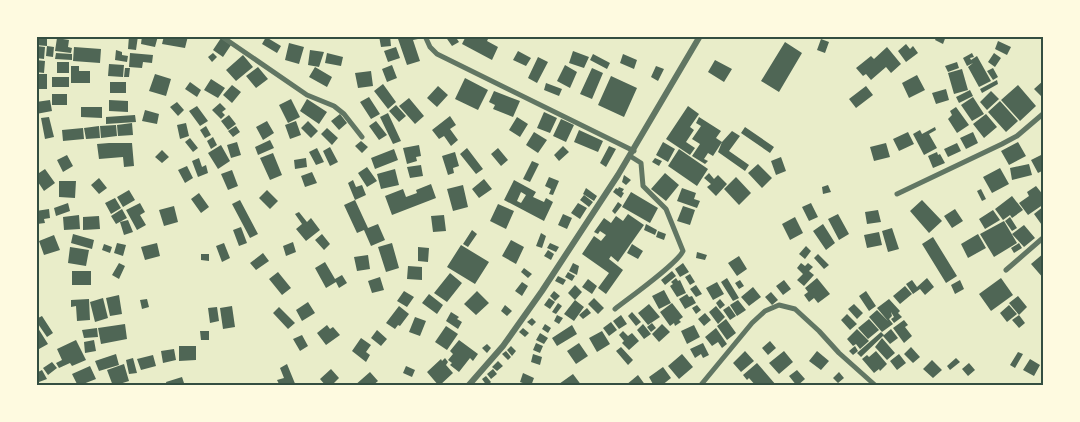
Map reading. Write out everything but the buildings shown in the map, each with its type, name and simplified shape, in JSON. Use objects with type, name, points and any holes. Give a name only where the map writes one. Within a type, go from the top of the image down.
[{"type":"street","points":[[221,36],[307,95],[334,106],[344,114],[362,136]]},
{"type":"street","points":[[426,36],[430,47],[436,54],[632,153],[641,163],[643,186],[666,208],[683,251],[682,255],[667,268],[616,309]]},
{"type":"street","points":[[468,386],[503,346],[542,291],[632,153],[700,36]]},
{"type":"street","points":[[897,194],[1017,136],[1044,113]]},
{"type":"street","points":[[1006,270],[1044,237]]},
{"type":"street","points":[[700,386],[752,323],[765,311],[779,305],[795,309],[839,353],[876,386]]}]
